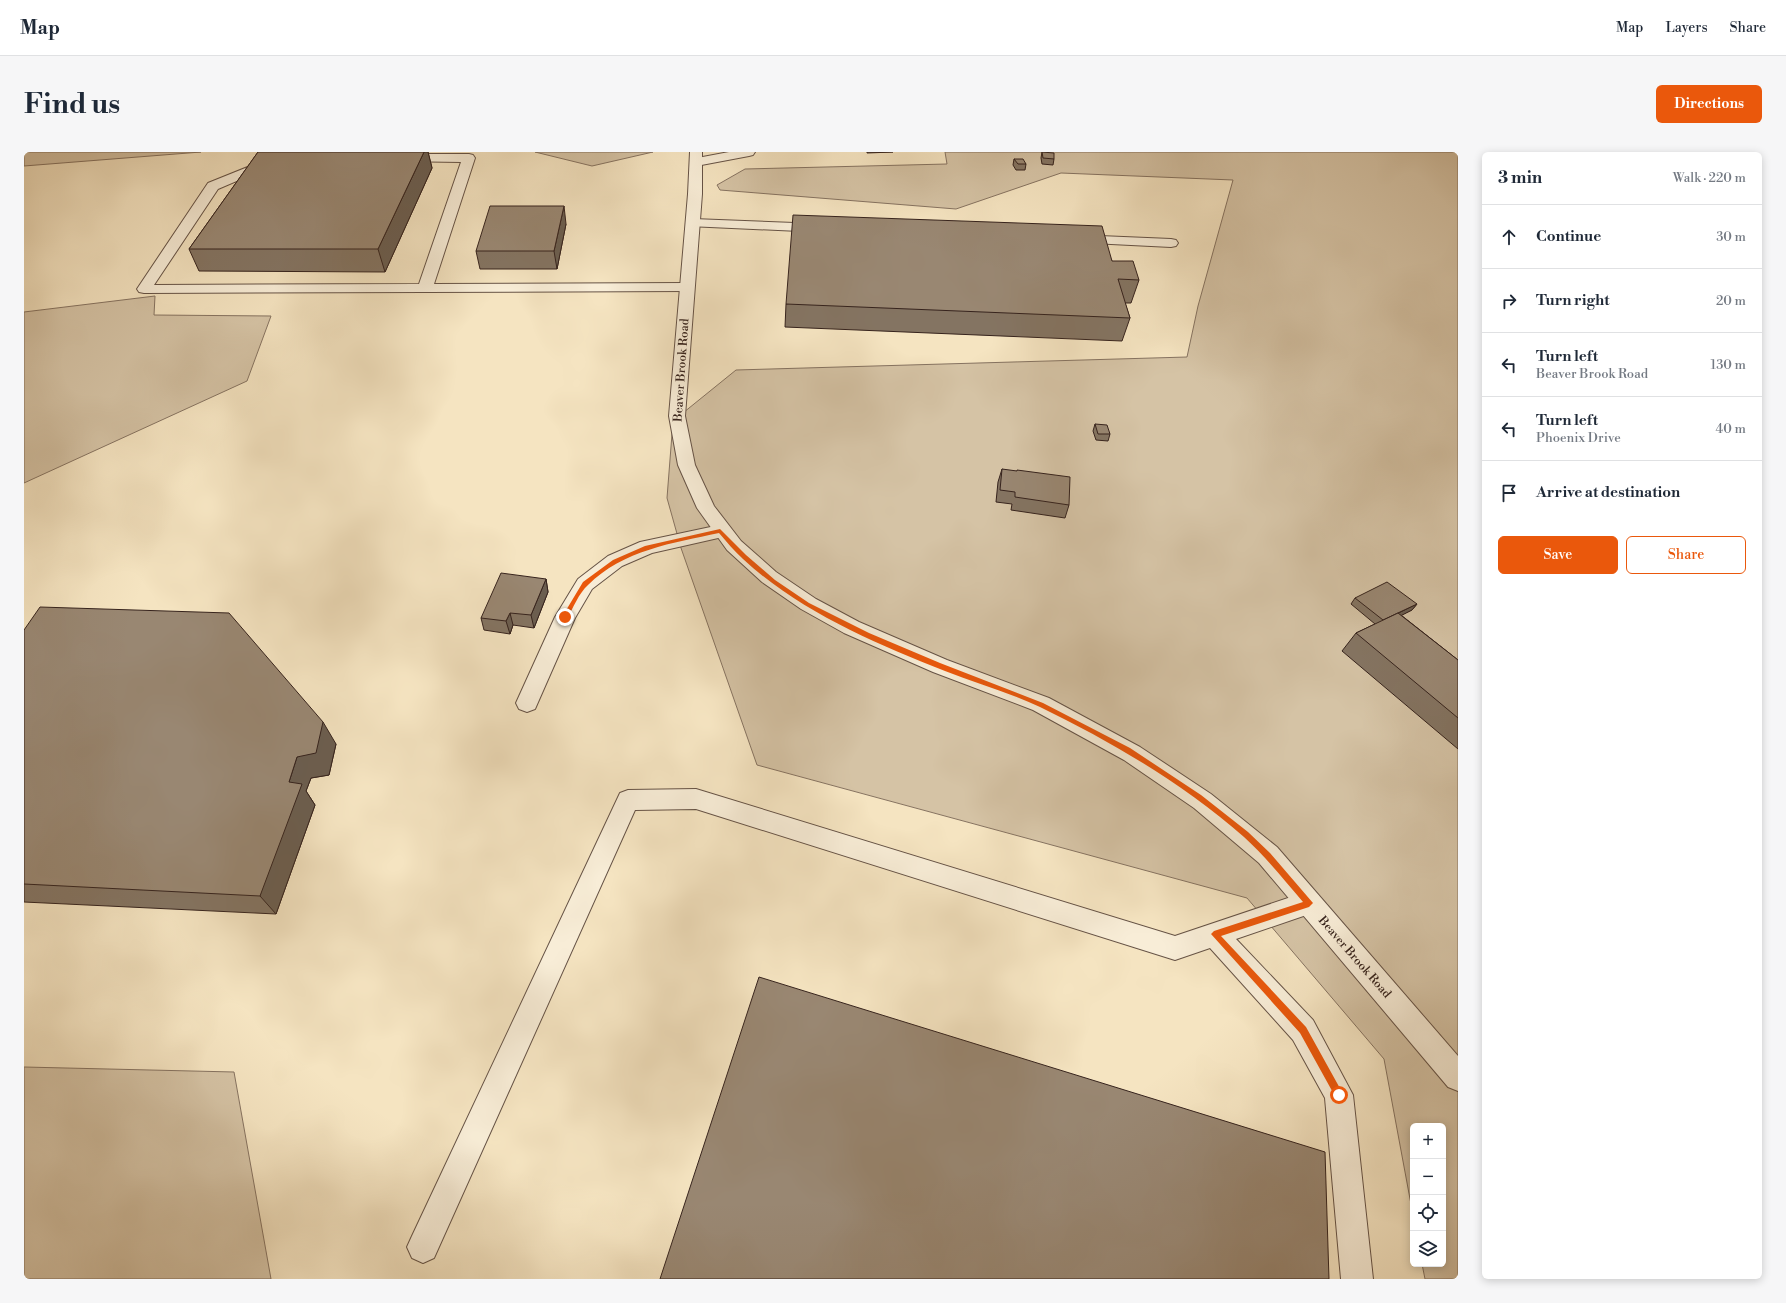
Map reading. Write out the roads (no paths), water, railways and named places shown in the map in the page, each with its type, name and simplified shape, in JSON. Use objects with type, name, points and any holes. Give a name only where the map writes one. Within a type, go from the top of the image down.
[{"type":"street","points":[[696,157],[749,152]]},
{"type":"street","name":"Beaver Brook Road","points":[[696,157],[693,224],[677,416],[678,440],[689,479],[702,505],[720,531],[744,557],[773,581],[807,604],[867,634],[930,662],[1041,705],[1128,750],[1199,797],[1246,834],[1268,855],[1458,1077]]},
{"type":"street","points":[[280,158],[213,186],[144,289],[687,287]]},
{"type":"street","points":[[382,158],[469,158],[425,288]]},
{"type":"street","points":[[693,224],[832,229]]},
{"type":"street","points":[[1060,238],[1171,243]]},
{"type":"street","points":[[527,703],[565,617],[585,584],[615,561],[647,547],[720,531]]},
{"type":"street","points":[[424,1247],[628,800],[696,799],[1175,948],[1309,903]]},
{"type":"street","points":[[1214,934],[1303,1030],[1339,1095],[1357,1279]]}]
